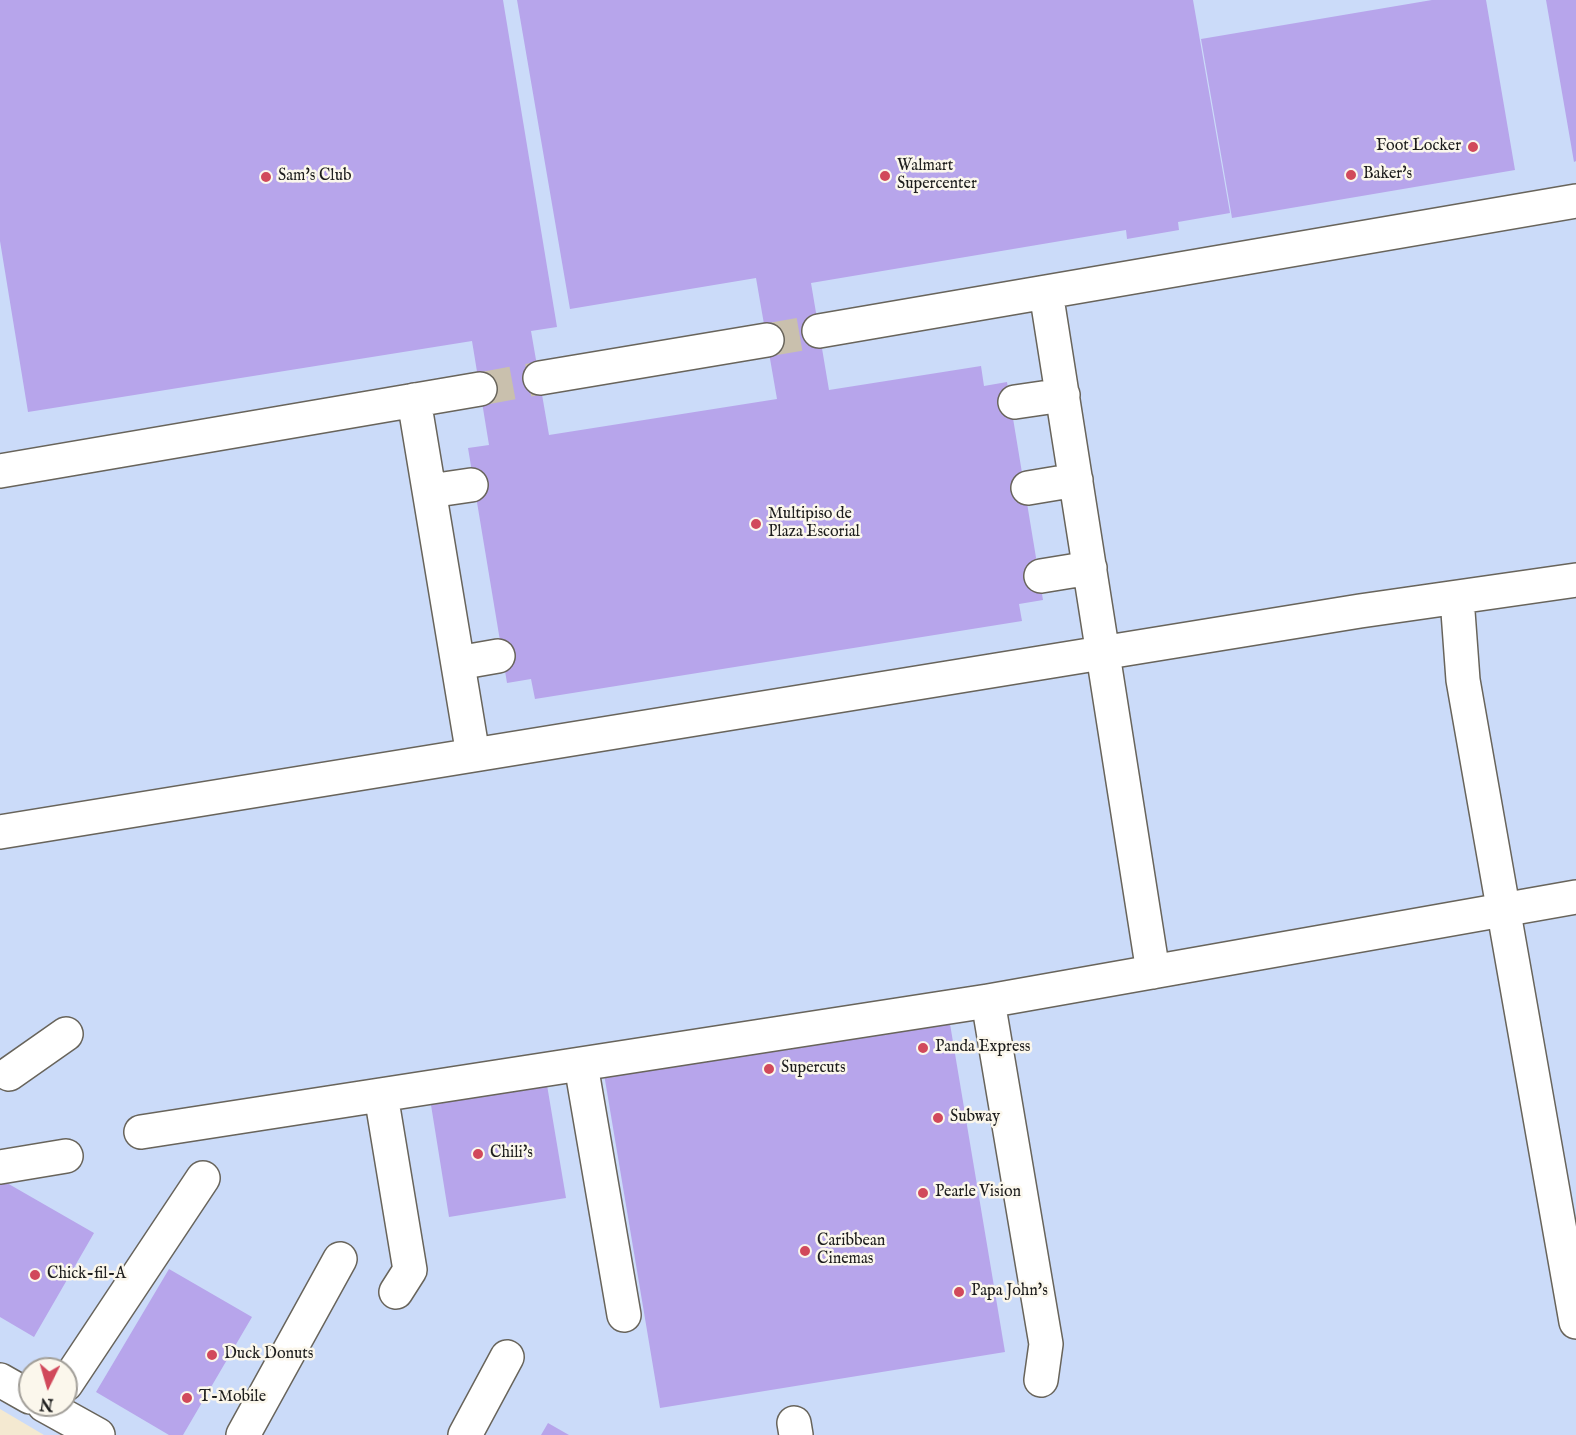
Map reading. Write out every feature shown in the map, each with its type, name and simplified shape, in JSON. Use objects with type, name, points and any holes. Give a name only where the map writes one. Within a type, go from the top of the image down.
[{"type":"lane","points":[[819,331],[1576,201]]},
{"type":"lane","points":[[1047,292],[1153,972]]},
{"type":"lane","points":[[540,378],[767,340]]},
{"type":"lane","points":[[0,471],[480,389]]},
{"type":"lane","points":[[1015,402],[1063,395]]},
{"type":"lane","points":[[414,400],[473,755]]},
{"type":"lane","points":[[1028,488],[1076,480]]},
{"type":"lane","points":[[429,492],[471,485]]},
{"type":"lane","points":[[1041,576],[1090,568]]},
{"type":"lane","points":[[0,832],[1103,653],[1576,580]]},
{"type":"lane","points":[[1457,598],[1463,680],[1504,909],[1567,1218],[1576,1322]]},
{"type":"lane","points":[[458,663],[498,656]]},
{"type":"lane","points":[[141,1132],[988,1001],[1576,897]]},
{"type":"lane","points":[[988,1001],[1046,1344],[1041,1380]]},
{"type":"lane","points":[[9,1074],[66,1034]]},
{"type":"lane","points":[[581,1065],[624,1315]]},
{"type":"lane","points":[[381,1095],[410,1270],[396,1292]]},
{"type":"lane","points":[[0,1167],[66,1156]]},
{"type":"lane","points":[[78,1357],[203,1178]]},
{"type":"lane","points":[[243,1435],[340,1259]]},
{"type":"lane","points":[[465,1435],[507,1357]]},
{"type":"lane","points":[[0,1380],[18,1388]]},
{"type":"lane","points":[[72,1417],[98,1435]]},
{"type":"shaded area","points":[[0,0],[1576,0],[1576,1435],[44,1435],[0,1409]]},
{"type":"building","points":[[0,0],[503,0],[557,327],[531,331],[549,435],[777,399],[756,278],[570,309],[517,0],[1193,0],[1230,213],[1178,222],[1179,230],[1127,239],[1126,230],[811,283],[829,390],[981,366],[984,386],[1007,382],[1043,600],[1019,604],[1022,621],[535,699],[531,679],[507,683],[468,448],[489,445],[472,341],[28,412],[0,241]]},
{"type":"building","points":[[1432,0],[1486,0],[1515,170],[1232,218],[1201,39]]},
{"type":"building","points":[[1546,0],[1576,0],[1576,161],[1574,162]]},
{"type":"building","points":[[949,1018],[1005,1352],[660,1408],[604,1074]]},
{"type":"building","points":[[547,1085],[566,1198],[449,1217],[431,1105]]},
{"type":"building","name":"Chick-fil-A","points":[[0,1179],[94,1233],[34,1337],[0,1317]]},
{"type":"building","points":[[169,1269],[252,1317],[183,1435],[169,1435],[96,1392]]},
{"type":"building","points":[[548,1423],[569,1435],[541,1435]]},
{"type":"tunnel","points":[[767,340],[819,331]]},
{"type":"tunnel","points":[[480,389],[540,378]]},
{"type":"place","name":"Foot Locker","points":[[1473,147]]},
{"type":"place","name":"Baker's","points":[[1351,175]]},
{"type":"place","name":"Walmart Supercenter","points":[[885,176]]},
{"type":"place","name":"Sam's Club","points":[[266,177]]},
{"type":"place","name":"Multipiso de Plaza Escorial","points":[[756,524]]},
{"type":"place","name":"Panda Express","points":[[923,1048]]},
{"type":"place","name":"Supercuts","points":[[769,1069]]},
{"type":"place","name":"Subway","points":[[938,1118]]},
{"type":"place","name":"Chili's","points":[[478,1154]]},
{"type":"place","name":"Pearle Vision","points":[[923,1193]]},
{"type":"place","name":"Caribbean Cinemas","points":[[805,1251]]},
{"type":"place","name":"Chick-fil-A","points":[[35,1275]]},
{"type":"place","name":"Papa John's","points":[[959,1292]]},
{"type":"place","name":"Duck Donuts","points":[[212,1355]]},
{"type":"place","name":"T-Mobile","points":[[187,1398]]}]
